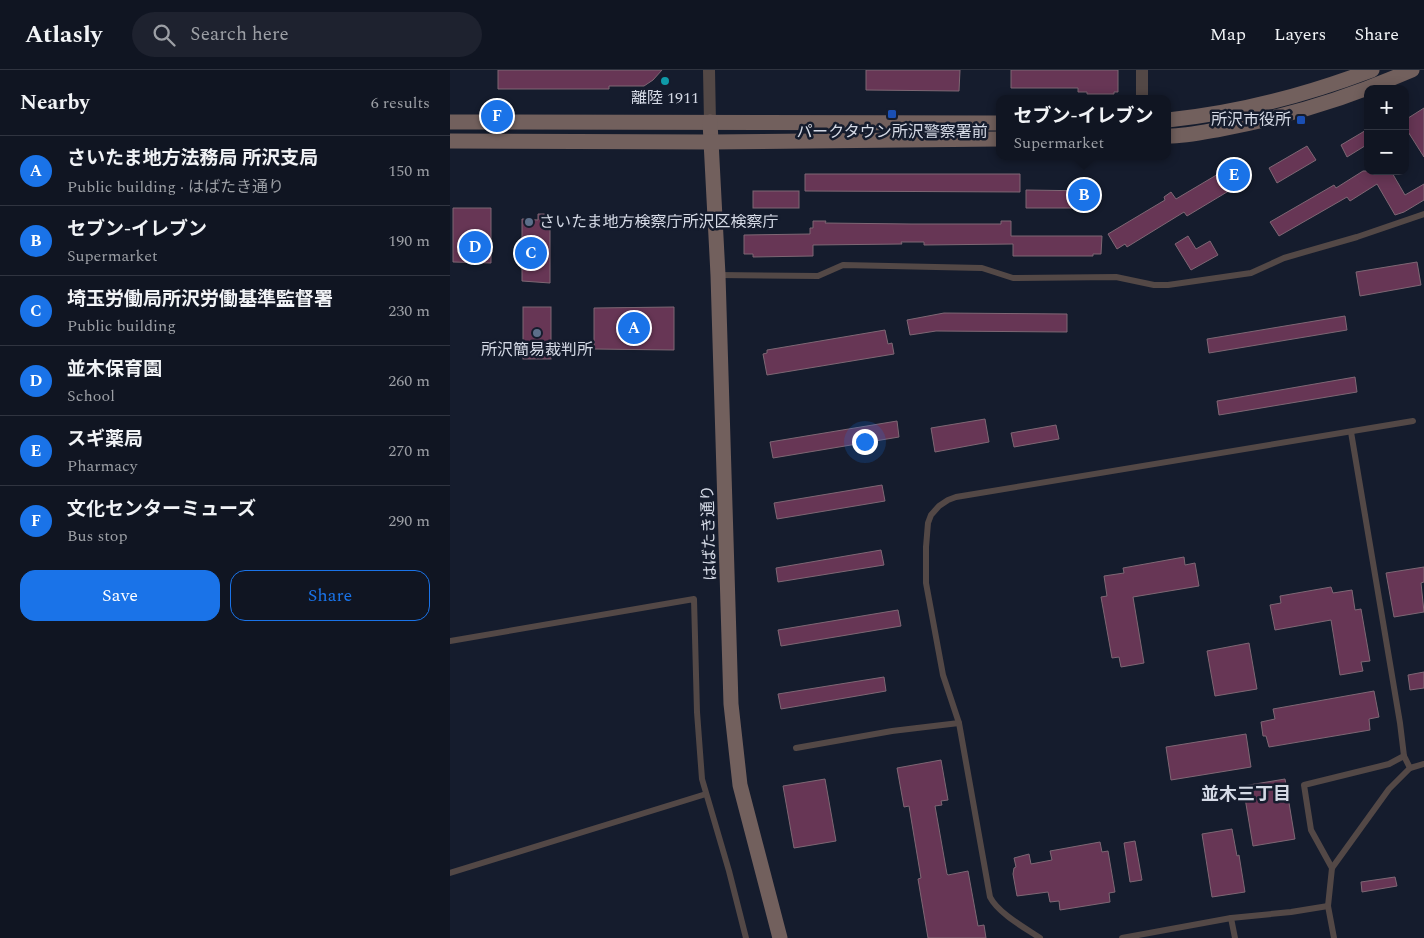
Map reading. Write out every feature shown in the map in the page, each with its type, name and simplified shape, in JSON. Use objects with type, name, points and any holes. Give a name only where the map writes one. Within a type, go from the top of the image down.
[{"type":"street","points":[[709,70],[710,122]]},
{"type":"street","points":[[1142,70],[1142,95]]},
{"type":"street","points":[[1171,120],[1212,114],[1291,98],[1372,70]]},
{"type":"street","points":[[1171,136],[1236,126],[1305,109],[1354,94],[1412,70]]},
{"type":"street","points":[[450,122],[996,123]]},
{"type":"street","name":"はばたき通り","points":[[710,122],[718,275],[719,349],[734,740],[740,785],[780,938]]},
{"type":"street","points":[[450,141],[996,140]]},
{"type":"lane","points":[[718,275],[818,276],[843,265],[982,268],[1013,278],[1116,278],[1160,286],[1251,273],[1284,258],[1357,237],[1424,214]]},
{"type":"lane","points":[[1040,938],[1000,910],[990,897],[959,723],[942,676],[926,583],[926,547],[928,523],[931,515],[948,500],[1413,421]]},
{"type":"lane","points":[[1351,432],[1400,722],[1404,756],[1410,768]]},
{"type":"lane","points":[[450,641],[694,599],[697,712],[702,779],[729,870],[746,938]]},
{"type":"lane","points":[[796,748],[892,731],[959,723]]},
{"type":"lane","points":[[1332,868],[1311,830],[1304,785],[1389,764],[1404,756]]},
{"type":"lane","points":[[1334,938],[1328,906],[1332,868],[1389,789],[1410,768],[1424,764]]},
{"type":"lane","points":[[450,872],[706,794]]},
{"type":"lane","points":[[1122,938],[1231,918],[1328,906]]},
{"type":"lane","points":[[1231,918],[1235,938]]},
{"type":"building","points":[[498,70],[662,70],[644,86],[609,86],[609,89],[498,89]]},
{"type":"building","points":[[866,70],[960,70],[959,91],[866,90]]},
{"type":"building","points":[[1011,70],[1118,70],[1118,92],[1114,92],[1114,94],[1087,94],[1087,92],[1078,92],[1078,88],[1011,88]]},
{"type":"building","points":[[1424,108],[1424,157],[1409,133],[1409,117]]},
{"type":"building","points":[[1364,131],[1364,146],[1347,157],[1341,145]]},
{"type":"building","points":[[1307,146],[1316,160],[1277,183],[1269,168]]},
{"type":"building","points":[[1235,164],[1244,179],[1236,184],[1237,186],[1187,216],[1184,212],[1127,247],[1125,244],[1117,249],[1108,234],[1165,200],[1164,197],[1171,192],[1176,199]]},
{"type":"building","points":[[1364,171],[1364,175],[1393,175],[1405,195],[1424,184],[1424,200],[1395,215],[1377,184],[1350,201],[1347,197],[1279,236],[1270,222],[1334,185],[1336,188]]},
{"type":"building","points":[[805,174],[1020,174],[1020,192],[805,191]]},
{"type":"building","points":[[1026,190],[1093,191],[1093,208],[1026,208]]},
{"type":"building","points":[[753,191],[799,191],[799,208],[753,208]]},
{"type":"building","points":[[453,208],[491,208],[491,263],[453,262]]},
{"type":"building","points":[[538,214],[550,214],[550,283],[522,281],[522,219],[538,220]]},
{"type":"building","points":[[813,221],[826,221],[825,223],[1001,224],[1001,221],[1011,221],[1011,236],[1102,236],[1101,254],[1093,254],[1093,256],[1013,256],[1013,244],[924,245],[924,242],[901,242],[902,244],[813,245],[813,256],[753,257],[753,254],[744,254],[744,235],[810,234],[810,228],[813,228]]},
{"type":"building","points":[[1188,236],[1196,249],[1210,241],[1218,255],[1191,270],[1175,244]]},
{"type":"building","points":[[1417,262],[1421,285],[1360,296],[1356,272]]},
{"type":"building","name":"所沢簡易裁判所","points":[[523,307],[551,307],[551,359],[523,359]]},
{"type":"building","points":[[674,307],[674,350],[594,349],[594,308]]},
{"type":"building","points":[[944,313],[1067,314],[1067,332],[936,331],[910,335],[907,320]]},
{"type":"building","points":[[1345,316],[1347,330],[1209,353],[1207,339]]},
{"type":"building","points":[[885,330],[888,344],[892,343],[894,354],[767,375],[763,354],[767,353],[767,350]]},
{"type":"building","points":[[1355,377],[1357,392],[1219,415],[1217,401]]},
{"type":"building","points":[[985,419],[989,442],[935,452],[931,428]]},
{"type":"building","points":[[897,421],[899,437],[773,458],[770,442]]},
{"type":"building","points":[[1056,425],[1059,439],[1014,447],[1011,433]]},
{"type":"building","points":[[882,485],[885,501],[777,519],[774,503]]},
{"type":"building","points":[[881,550],[884,565],[778,582],[776,568]]},
{"type":"building","points":[[1184,557],[1185,565],[1195,563],[1199,586],[1133,597],[1144,663],[1121,667],[1119,657],[1112,658],[1101,597],[1107,596],[1104,576],[1124,573],[1123,568]]},
{"type":"building","points":[[1424,567],[1424,582],[1421,583],[1424,612],[1394,617],[1386,573]]},
{"type":"building","points":[[1331,587],[1333,593],[1352,590],[1355,610],[1361,609],[1370,661],[1361,662],[1363,671],[1340,675],[1331,620],[1275,630],[1270,605],[1281,603],[1280,596]]},
{"type":"building","points":[[898,610],[901,626],[781,646],[778,630]]},
{"type":"building","points":[[1249,643],[1257,689],[1215,696],[1207,651]]},
{"type":"building","points":[[1424,672],[1424,688],[1410,690],[1408,675]]},
{"type":"building","points":[[884,677],[886,691],[781,709],[778,694]]},
{"type":"building","points":[[1374,691],[1379,717],[1369,719],[1370,730],[1269,747],[1266,736],[1263,736],[1261,722],[1275,719],[1273,709]]},
{"type":"building","points":[[1246,734],[1251,767],[1171,780],[1166,747]]},
{"type":"building","points":[[941,760],[948,800],[941,801],[942,805],[935,806],[947,874],[968,871],[978,926],[984,925],[986,938],[928,938],[918,879],[921,878],[909,806],[904,807],[897,768]]},
{"type":"building","points":[[825,779],[836,841],[794,848],[783,786]]},
{"type":"building","points":[[1285,779],[1295,839],[1253,846],[1243,786]]},
{"type":"building","points":[[1232,829],[1237,856],[1239,855],[1245,892],[1212,897],[1202,834]]},
{"type":"building","points":[[1135,841],[1142,880],[1130,882],[1124,843]]},
{"type":"building","points":[[1100,842],[1102,852],[1108,851],[1115,892],[1109,893],[1110,902],[1060,910],[1059,901],[1050,902],[1048,892],[1017,896],[1013,874],[1016,867],[1014,858],[1029,854],[1031,864],[1052,860],[1050,851]]},
{"type":"building","points":[[1395,877],[1397,886],[1362,892],[1361,882]]},
{"type":"place","name":"離陸 1911","points":[[665,81]]},
{"type":"place","name":"パークタウン所沢警察署前","points":[[892,114]]},
{"type":"place","name":"文化センターミューズ","points":[[497,116]]},
{"type":"place","name":"所沢市役所","points":[[1301,120]]},
{"type":"place","name":"スギ薬局","points":[[1234,175]]},
{"type":"place","name":"セブン-イレブン","points":[[1084,195]]},
{"type":"place","name":"さいたま地方検察庁所沢区検察庁","points":[[529,222]]},
{"type":"place","name":"並木保育園","points":[[475,247]]},
{"type":"place","name":"埼玉労働局所沢労働基準監督署","points":[[531,253]]},
{"type":"place","name":"さいたま地方法務局 所沢支局","points":[[634,328]]},
{"type":"place","name":"所沢簡易裁判所","points":[[537,333]]},
{"type":"district","name":"並木三丁目","points":[[1246,794]]}]
